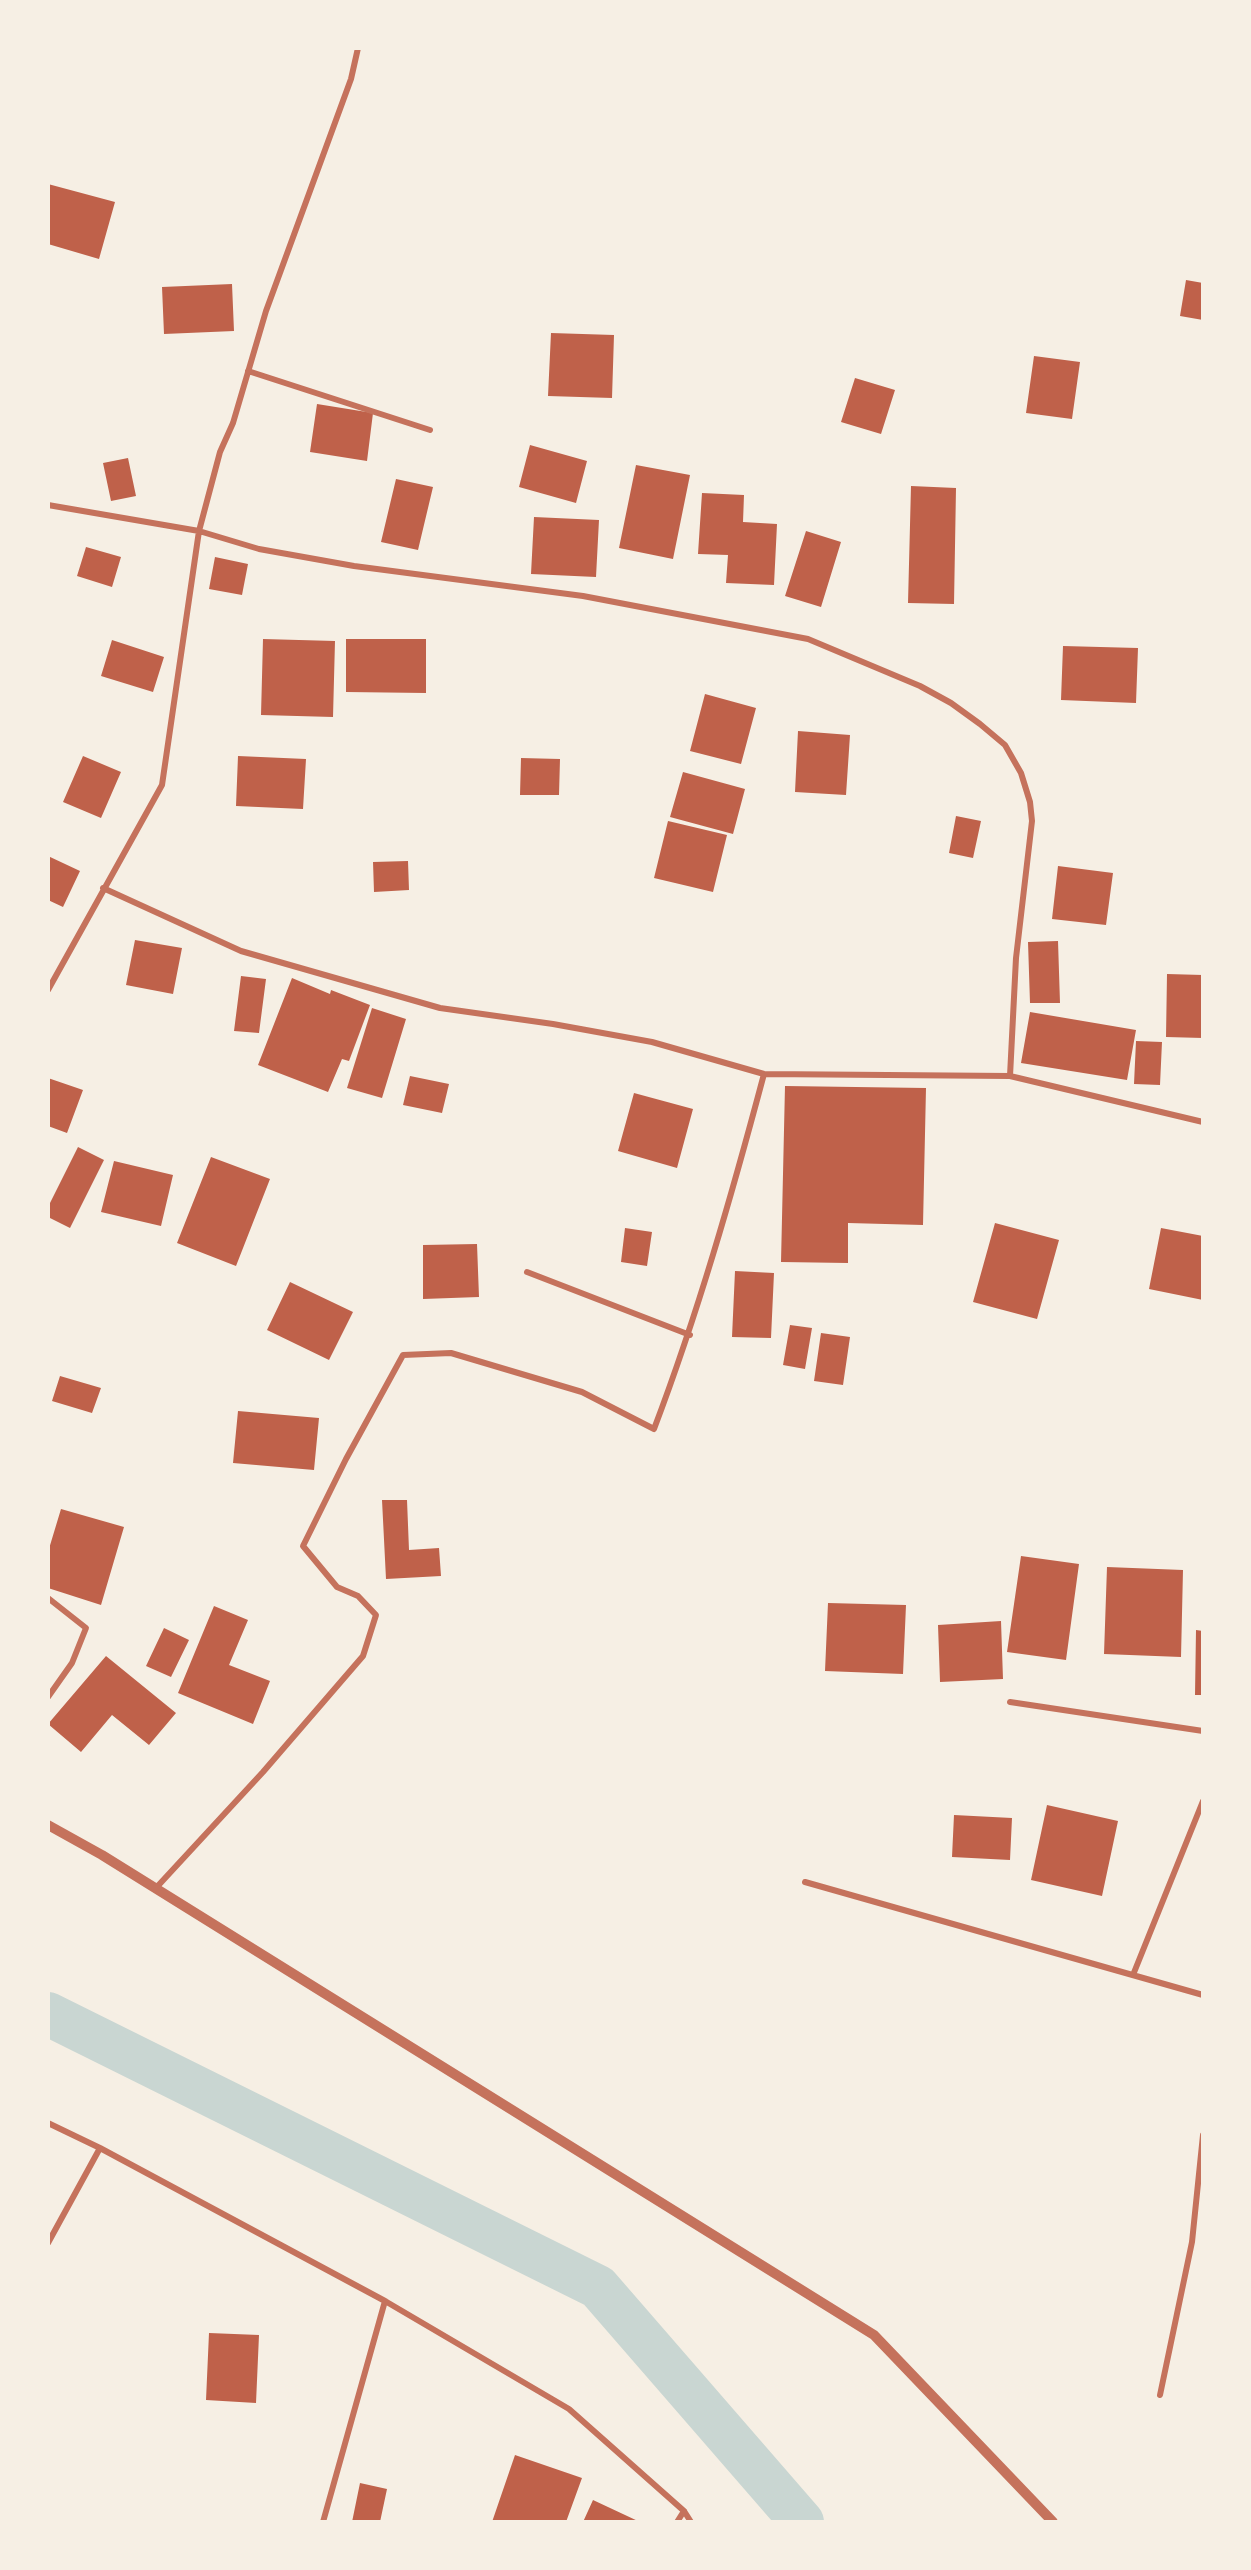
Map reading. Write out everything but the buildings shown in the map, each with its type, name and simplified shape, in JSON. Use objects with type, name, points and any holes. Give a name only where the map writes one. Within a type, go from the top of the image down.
[{"type":"street","points":[[48,990],[162,785],[199,531],[211,484],[266,311],[351,79],[358,48]]},
{"type":"street","points":[[248,371],[430,430]]},
{"type":"street","points":[[48,505],[199,531],[259,549],[354,566],[583,596],[808,639],[920,686],[951,703],[1005,744],[1021,773],[1030,802],[1032,821],[1016,958],[1010,1076]]},
{"type":"street","points":[[104,888],[241,951],[440,1008],[553,1024],[652,1042],[764,1074],[1010,1076],[1203,1122]]},
{"type":"street","points":[[155,1889],[263,1772],[363,1656],[375,1615],[358,1596],[338,1587],[303,1546],[346,1459],[403,1355],[451,1353],[582,1392],[654,1429],[690,1335],[764,1074]]},
{"type":"street","points":[[527,1272],[690,1335]]},
{"type":"street","points":[[48,1598],[86,1628],[72,1663],[48,1697]]},
{"type":"street","points":[[1010,1702],[1203,1731]]},
{"type":"street","points":[[1133,1975],[1203,1801]]},
{"type":"street","points":[[48,1825],[874,2335],[1053,2522]]},
{"type":"street","points":[[805,1882],[1203,1995]]},
{"type":"street","points":[[48,2123],[100,2148],[384,2301],[569,2409],[684,2511],[691,2522]]},
{"type":"street","points":[[1160,2395],[1192,2242],[1203,2135]]},
{"type":"street","points":[[48,2243],[100,2148]]},
{"type":"street","points":[[323,2522],[384,2301]]},
{"type":"street","points":[[677,2522],[684,2511]]},
{"type":"waterway","points":[[48,2014],[598,2287],[802,2522]]}]
